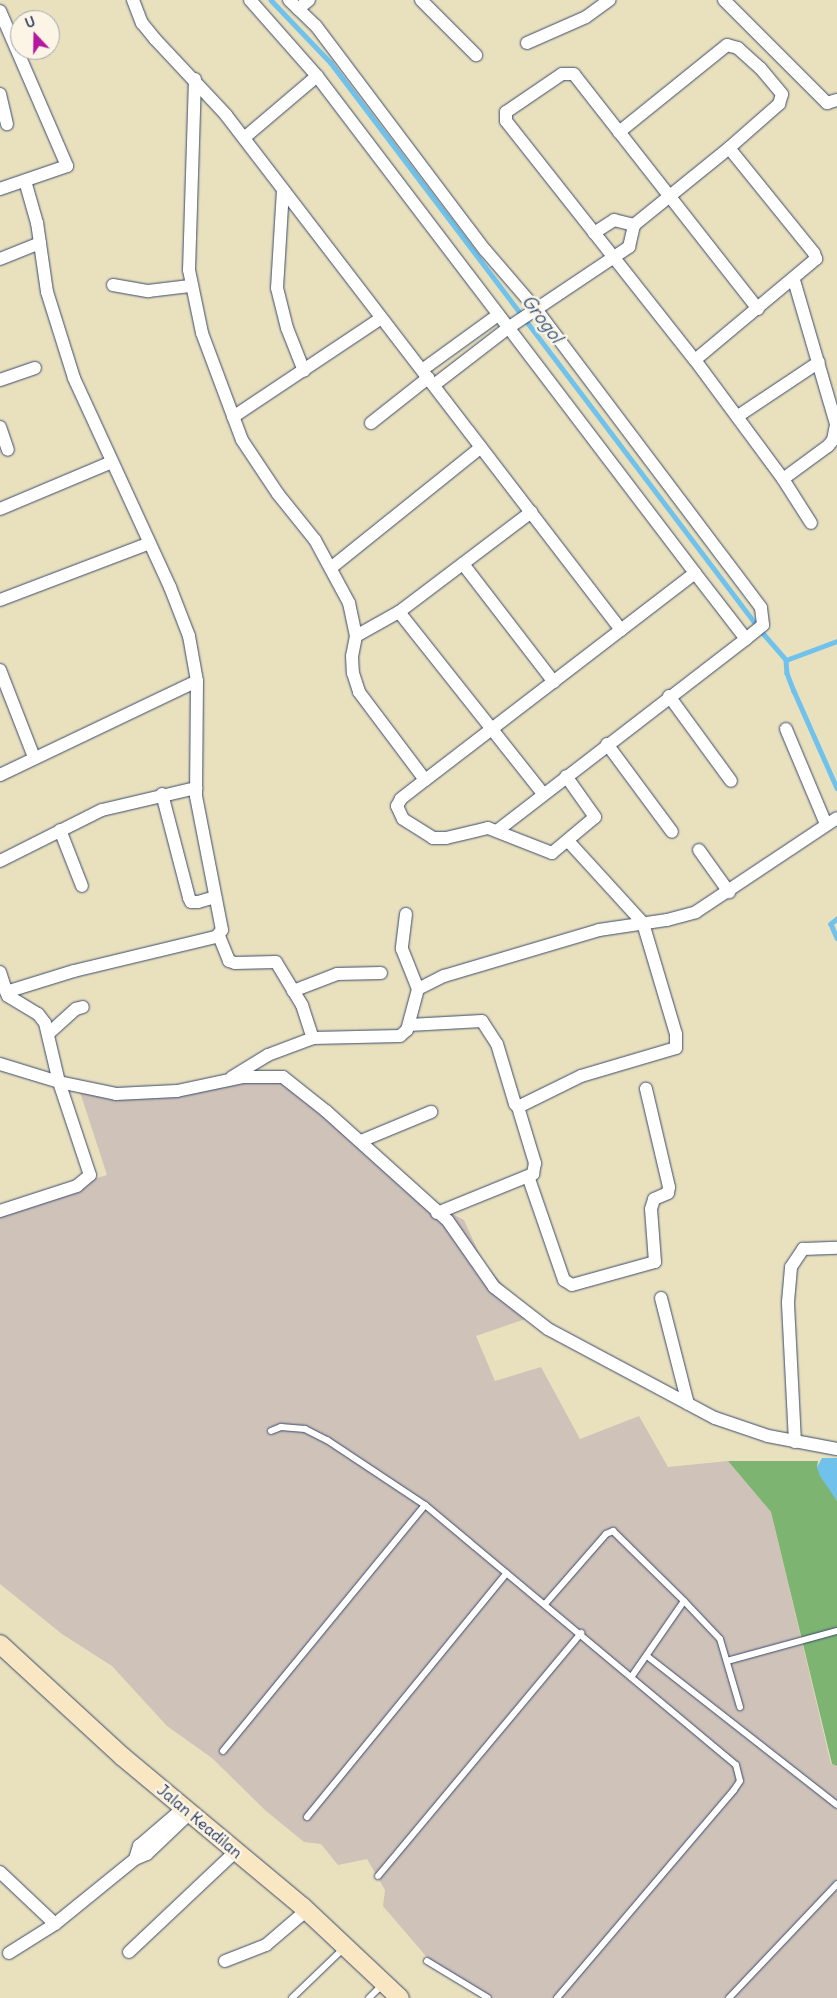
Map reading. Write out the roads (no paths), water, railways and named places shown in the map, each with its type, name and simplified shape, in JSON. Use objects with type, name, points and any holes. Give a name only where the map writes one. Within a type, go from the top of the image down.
[{"type":"main road","name":"Jalan Keadilan","points":[[0,1644],[58,1700],[186,1811],[307,1910],[400,1998]]},
{"type":"street","points":[[132,0],[142,23],[154,40],[195,79],[244,138],[380,319],[428,378],[621,630]]},
{"type":"street","points":[[250,0],[317,76],[498,315],[511,327],[746,639]]},
{"type":"street","points":[[293,5],[309,0]]},
{"type":"street","points":[[527,43],[586,17],[609,0]]},
{"type":"street","points":[[724,0],[827,103],[837,100]]},
{"type":"street","points":[[423,1],[476,56]]},
{"type":"street","points":[[293,5],[316,26],[760,608],[764,620],[759,628],[746,639],[669,696],[498,830]]},
{"type":"street","points":[[0,11],[67,166],[0,189]]},
{"type":"street","points":[[428,378],[511,327],[632,244],[634,225],[729,148],[779,104],[782,94],[760,68],[732,45],[722,47],[619,132]]},
{"type":"street","points":[[758,309],[571,72],[562,74],[504,114],[612,257],[738,416],[783,479],[811,523]]},
{"type":"street","points":[[244,138],[317,76]]},
{"type":"street","points":[[195,79],[190,286],[202,333],[233,417],[259,469],[315,540],[332,567],[349,603],[356,636],[352,664],[359,692],[372,714],[424,780]]},
{"type":"street","points":[[0,94],[7,124]]},
{"type":"street","points":[[695,360],[794,280],[816,257],[729,148]]},
{"type":"street","points":[[25,181],[40,242],[47,292],[81,395],[150,543],[189,636],[197,681],[196,788],[215,897],[222,926],[219,936],[229,961],[235,963],[276,962],[304,1010],[312,1038]]},
{"type":"street","points":[[283,190],[277,288],[286,328],[304,371]]},
{"type":"street","points":[[594,233],[614,220],[634,225]]},
{"type":"street","points":[[0,259],[40,242]]},
{"type":"street","points":[[783,479],[828,446],[835,433],[835,414],[794,280]]},
{"type":"street","points":[[114,285],[148,291],[190,286]]},
{"type":"street","points":[[371,423],[428,378],[498,315]]},
{"type":"street","points":[[233,417],[380,319]]},
{"type":"street","points":[[738,416],[819,362]]},
{"type":"street","points":[[0,380],[35,368]]},
{"type":"street","points":[[0,427],[8,450]]},
{"type":"street","points":[[332,567],[481,447]]},
{"type":"street","points":[[0,509],[112,462]]},
{"type":"street","points":[[356,636],[399,612],[531,512]]},
{"type":"street","points":[[0,600],[150,543]]},
{"type":"street","points":[[463,564],[554,682]]},
{"type":"street","points":[[566,776],[596,815],[569,842],[548,853],[498,830],[481,828],[438,839],[414,828],[400,815],[396,806],[401,799],[424,780],[695,573]]},
{"type":"street","points":[[399,612],[543,794]]},
{"type":"street","points":[[0,670],[34,757]]},
{"type":"street","points":[[0,775],[34,757],[197,681]]},
{"type":"street","points":[[669,696],[731,781]]},
{"type":"street","points":[[418,989],[444,976],[561,941],[684,916],[729,892],[832,821],[786,729]]},
{"type":"street","points":[[607,744],[672,832]]},
{"type":"street","points":[[0,861],[102,810],[162,794],[196,788]]},
{"type":"street","points":[[162,794],[191,902],[215,897]]},
{"type":"street","points":[[60,830],[82,886]]},
{"type":"street","points":[[518,1106],[581,1076],[676,1048],[676,1034],[643,923],[569,842]]},
{"type":"street","points":[[699,850],[729,892]]},
{"type":"street","points":[[226,1081],[268,1055],[312,1038],[395,1036],[404,1034],[409,1025],[418,989],[402,948],[406,914]]},
{"type":"street","points":[[6,992],[74,971],[219,936]]},
{"type":"street","points":[[0,972],[6,992],[42,1018],[48,1034],[59,1082],[90,1170],[88,1180],[0,1211]]},
{"type":"street","points":[[293,991],[337,974],[381,973]]},
{"type":"street","points":[[48,1034],[76,1009],[83,1007]]},
{"type":"street","points":[[409,1025],[482,1021],[497,1044],[535,1163],[529,1179],[564,1280],[572,1285],[655,1262],[651,1209],[654,1199],[668,1193],[669,1187],[646,1089]]},
{"type":"street","points":[[0,1064],[96,1091],[130,1094],[177,1091],[261,1076],[283,1077],[360,1142],[455,1229],[483,1274],[528,1316],[688,1404],[736,1426],[796,1442],[837,1449]]},
{"type":"street","points":[[360,1142],[430,1112]]},
{"type":"street","points":[[437,1213],[529,1179]]},
{"type":"street","points":[[796,1442],[788,1302],[791,1267],[802,1249],[837,1248]]},
{"type":"street","points":[[661,1298],[688,1404]]},
{"type":"street","points":[[9,1953],[55,1924],[135,1859],[146,1854],[186,1811]]},
{"type":"street","points":[[129,1952],[236,1851]]},
{"type":"street","points":[[0,1872],[55,1924]]},
{"type":"street","points":[[224,1961],[266,1945],[307,1910]]},
{"type":"lane","points":[[271,1431],[288,1427],[305,1429],[327,1440],[425,1505],[581,1633],[736,1765],[740,1781],[557,1998]]},
{"type":"lane","points":[[223,1751],[425,1505]]},
{"type":"lane","points":[[545,1604],[610,1531],[715,1631],[727,1661],[740,1707]]},
{"type":"lane","points":[[307,1816],[507,1572]]},
{"type":"lane","points":[[632,1676],[684,1601]]},
{"type":"lane","points":[[727,1661],[837,1631]]},
{"type":"lane","points":[[378,1876],[581,1633]]},
{"type":"lane","points":[[647,1656],[837,1805]]},
{"type":"lane","points":[[729,1998],[837,1884]]},
{"type":"lane","points":[[292,1998],[345,1947]]},
{"type":"lane","points":[[427,1961],[488,1998]]},
{"type":"lane","points":[[369,1998],[384,1983]]},
{"type":"water","points":[[822,1458],[837,1458],[837,1501],[820,1476],[817,1467]]},
{"type":"waterway","name":"Grogol","points":[[271,0],[331,63],[762,632],[786,660],[837,641]]},
{"type":"waterway","name":"Grogol","points":[[786,660],[787,673],[794,691],[837,788]]},
{"type":"waterway","name":"Grogol","points":[[837,919],[831,924],[837,938]]}]
